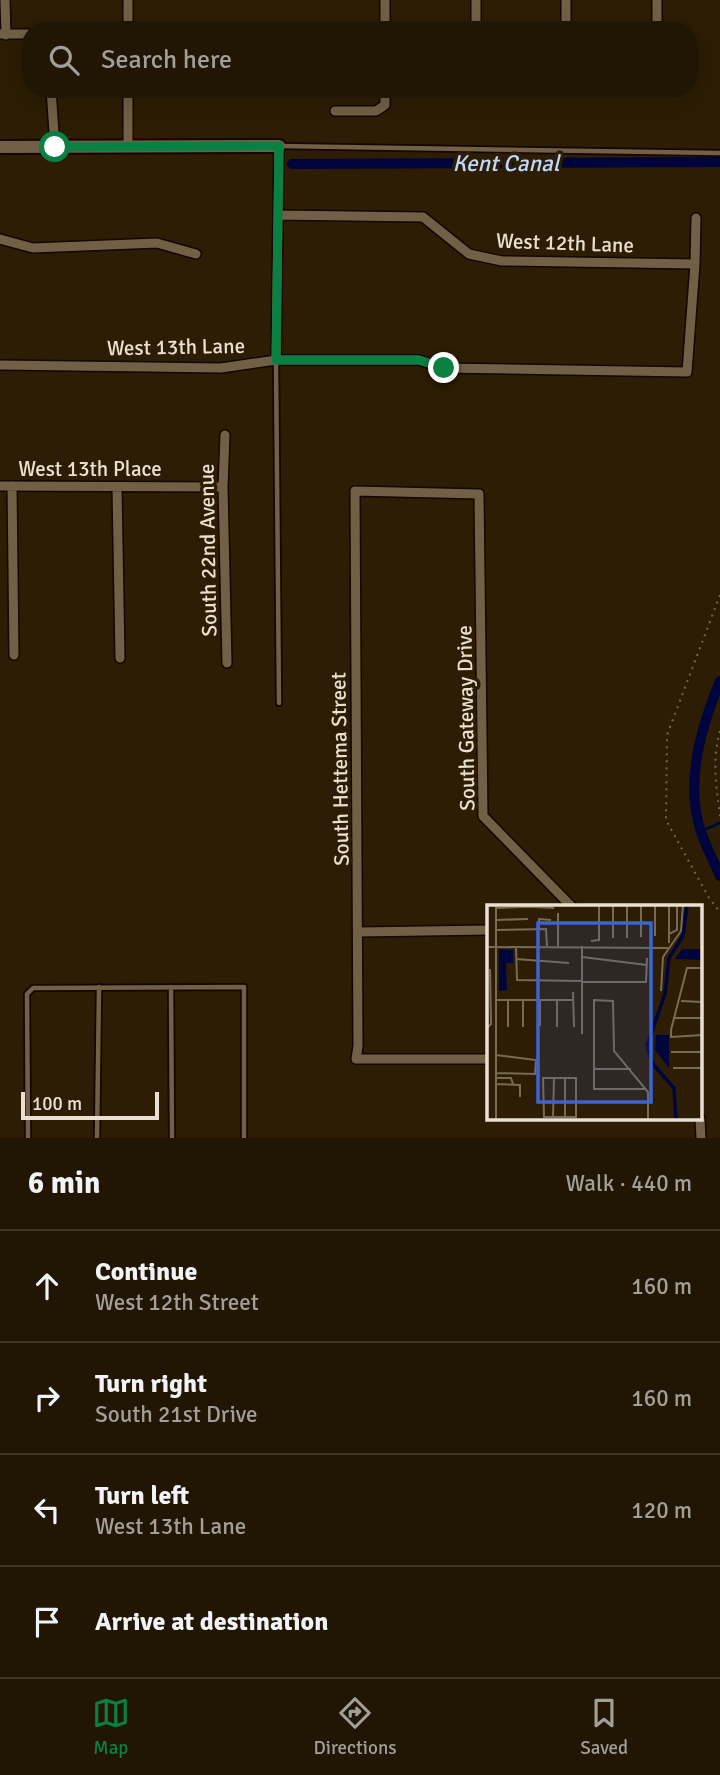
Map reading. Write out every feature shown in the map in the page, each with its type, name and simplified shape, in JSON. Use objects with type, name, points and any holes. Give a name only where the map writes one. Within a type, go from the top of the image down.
[{"type":"street","points":[[5,0],[3,34],[21,34]]},
{"type":"street","points":[[128,0],[128,21]]},
{"type":"street","points":[[385,21],[386,0]]},
{"type":"street","points":[[476,0],[476,21]]},
{"type":"street","points":[[566,0],[566,21]]},
{"type":"street","points":[[657,0],[657,21]]},
{"type":"street","points":[[52,98],[55,147]]},
{"type":"street","points":[[128,98],[128,146]]},
{"type":"street","points":[[335,111],[376,111],[385,106],[385,98]]},
{"type":"street","points":[[0,147],[279,146],[276,360]]},
{"type":"street","name":"West 12th Lane","points":[[278,215],[423,218],[469,254],[502,261],[695,264]]},
{"type":"street","points":[[695,264],[696,218]]},
{"type":"street","points":[[0,239],[33,248],[157,243],[196,254]]},
{"type":"street","name":"West 13th Lane","points":[[0,365],[221,368],[276,360],[419,360],[444,368],[687,372],[695,264]]},
{"type":"street","name":"South 22nd Avenue","points":[[225,435],[223,487],[227,663]]},
{"type":"street","name":"West 13th Place","points":[[0,486],[223,487]]},
{"type":"street","points":[[12,486],[14,654]]},
{"type":"street","points":[[117,487],[120,658]]},
{"type":"street","name":"South Gateway Drive","points":[[355,491],[479,494],[483,816],[570,905]]},
{"type":"street","name":"South Hettema Street","points":[[355,491],[359,932],[356,1059],[487,1059]]},
{"type":"street","points":[[359,932],[487,930]]},
{"type":"street","points":[[700,1120],[701,1138]]},
{"type":"lane","points":[[279,146],[720,153]]},
{"type":"lane","points":[[276,360],[279,703]]},
{"type":"lane","points":[[97,1138],[99,987]]},
{"type":"lane","points":[[28,1138],[27,994],[33,988],[99,987],[244,987],[244,1138]]},
{"type":"lane","points":[[171,987],[173,1138]]},
{"type":"path","points":[[720,595],[667,736],[666,808],[666,820],[709,898],[720,912]]},
{"type":"path","points":[[720,731],[715,753],[720,816]]},
{"type":"waterway","name":"Kent Canal","points":[[292,164],[720,162]]},
{"type":"waterway","points":[[720,681],[702,733],[694,788],[701,831],[720,876]]},
{"type":"waterway","points":[[701,831],[720,823]]},
{"type":"route","points":[[55,147],[279,146],[276,360],[419,360],[444,368]]}]
